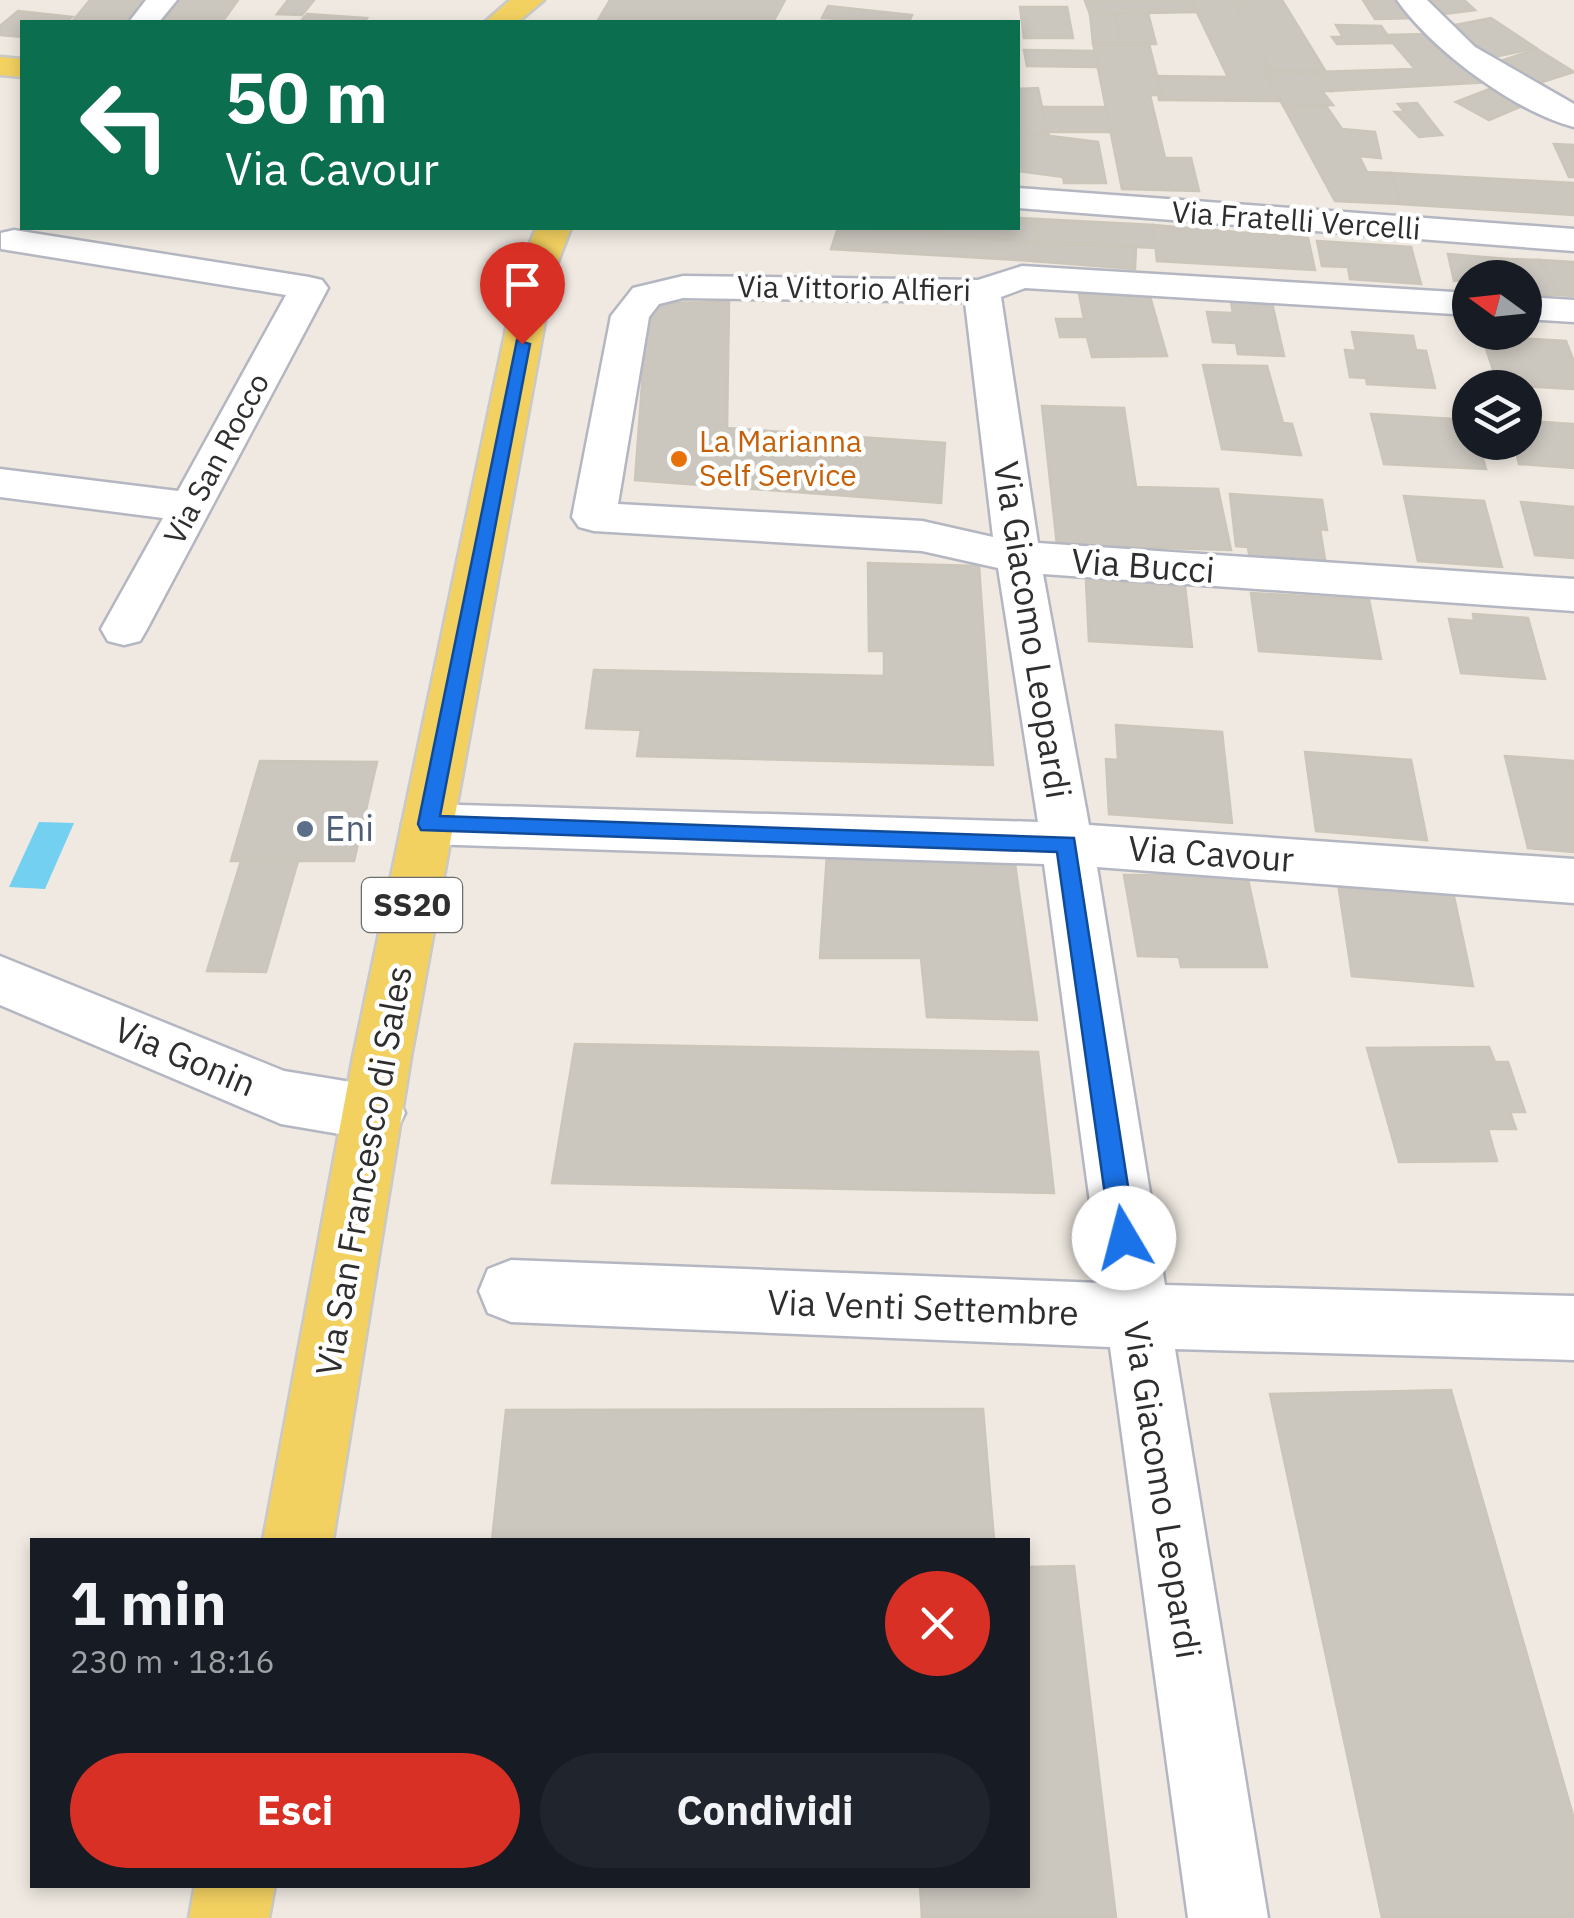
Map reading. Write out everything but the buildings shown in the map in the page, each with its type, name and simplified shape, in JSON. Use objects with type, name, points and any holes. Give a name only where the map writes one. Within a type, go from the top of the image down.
[{"type":"main road","points":[[503,20],[529,0]]},
{"type":"main road","name":"Via San Francesco di Sales","points":[[298,1538],[536,242]]},
{"type":"main road","points":[[230,1918],[235,1888]]},
{"type":"street","points":[[146,20],[162,0]]},
{"type":"street","points":[[1412,0],[1432,30],[1463,54],[1574,116]]},
{"type":"street","name":"Via Fratelli Vercelli","points":[[1020,198],[1574,240]]},
{"type":"street","name":"Via San Rocco","points":[[13,242],[309,288],[124,628]]},
{"type":"street","name":"Via Vittorio Alfieri","points":[[594,517],[630,316],[646,296],[684,287],[982,291],[1022,277],[1452,303]]},
{"type":"street","name":"Via Giacomo Leopardi","points":[[982,291],[1018,557],[1067,844],[1228,1918]]},
{"type":"street","points":[[1542,309],[1574,310]]},
{"type":"street","points":[[0,483],[191,507]]},
{"type":"street","name":"Via Bucci","points":[[594,517],[922,536],[1018,557],[1574,595]]},
{"type":"street","name":"Via Cavour","points":[[428,824],[1067,844],[1574,881]]},
{"type":"street","name":"Via Gonin","points":[[0,980],[281,1097],[375,1113]]},
{"type":"street","name":"Via Venti Settembre","points":[[512,1290],[1135,1316],[1574,1328]]},
{"type":"water","points":[[39,822],[74,823],[45,889],[9,887]]},
{"type":"place","name":"La Marianna Self Service","points":[[679,459]]},
{"type":"place","name":"Eni","points":[[305,829]]},
{"type":"route","points":[[522,344],[428,824],[1067,844],[1124,1238]]}]
